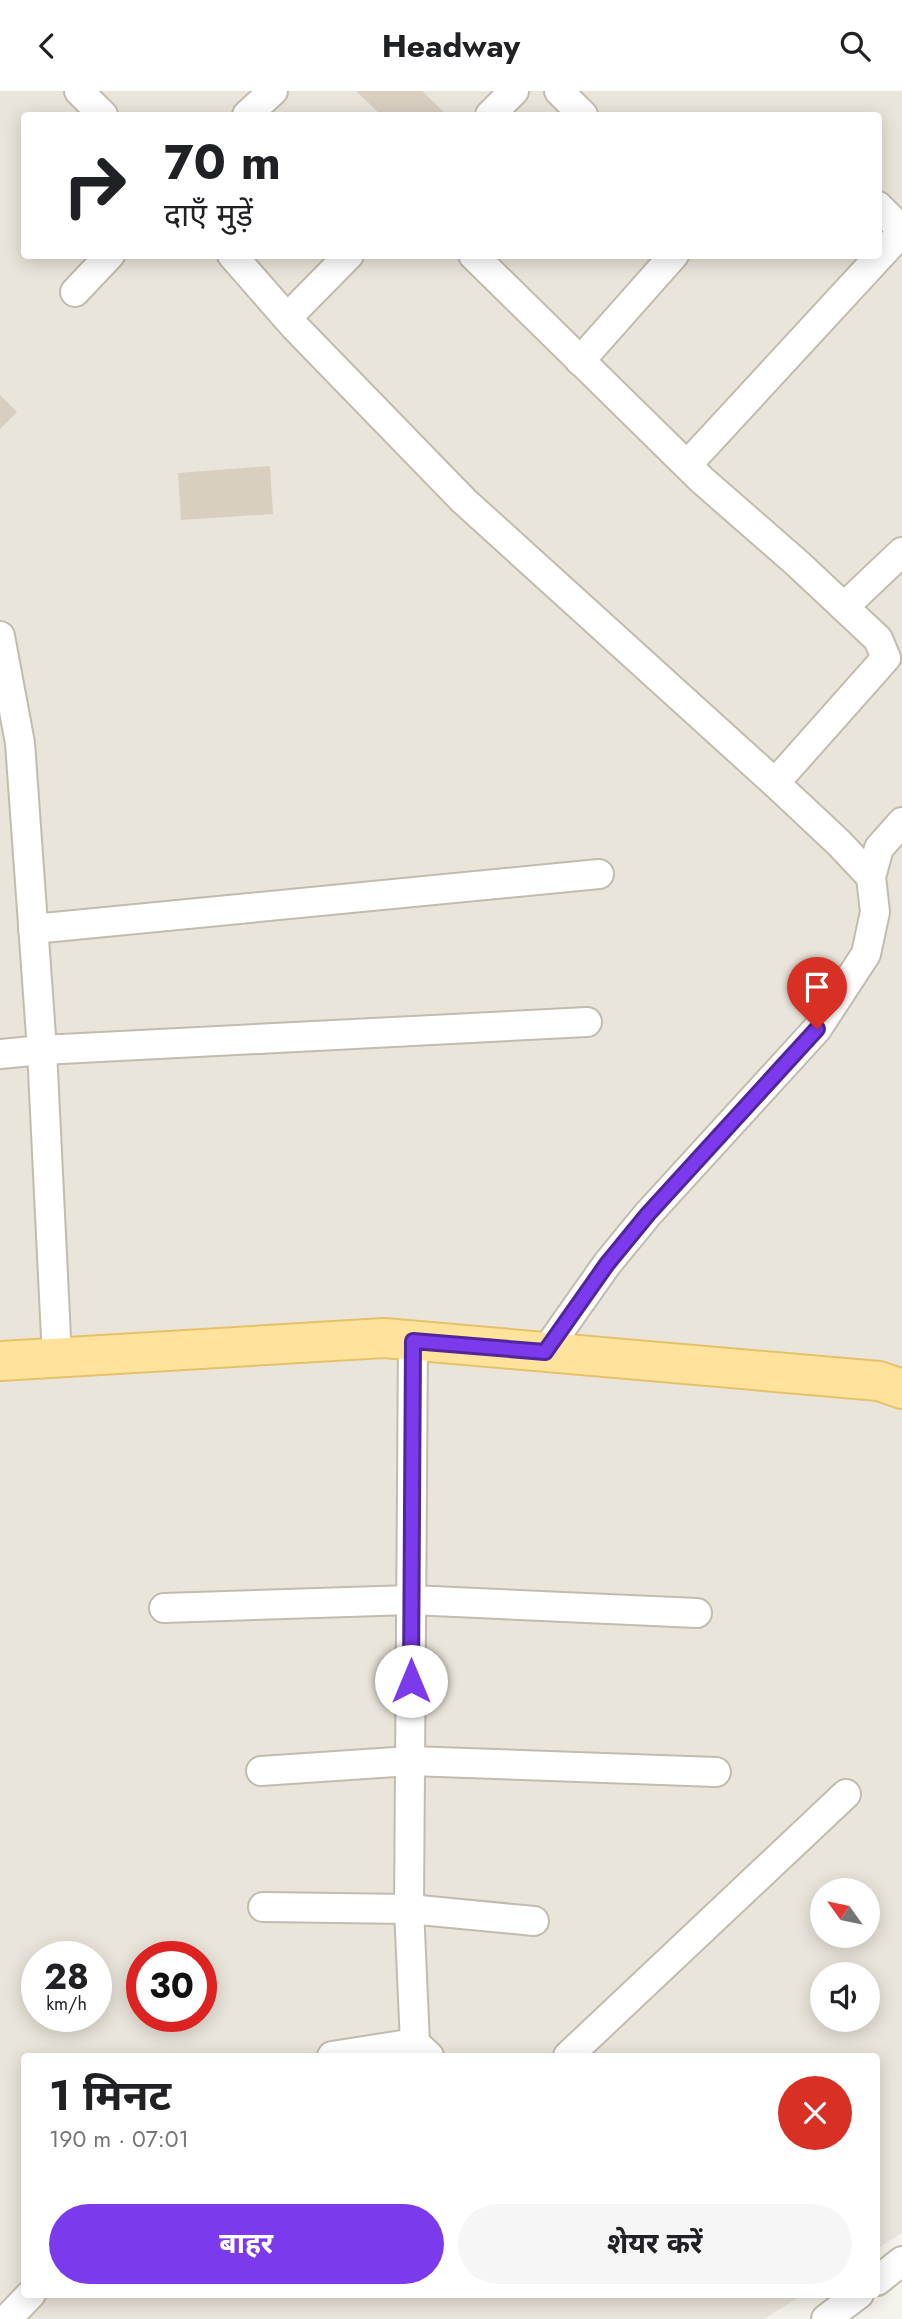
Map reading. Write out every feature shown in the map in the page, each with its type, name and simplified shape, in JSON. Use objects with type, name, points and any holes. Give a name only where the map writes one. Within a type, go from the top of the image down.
[{"type":"main road","points":[[0,1361],[384,1338],[879,1381],[902,1389]]},
{"type":"street","points":[[79,91],[100,112]]},
{"type":"street","points":[[250,112],[273,91]]},
{"type":"street","points":[[493,112],[514,91]]},
{"type":"street","points":[[559,91],[580,112]]},
{"type":"street","points":[[882,210],[902,231],[882,253]]},
{"type":"street","points":[[75,292],[106,259]]},
{"type":"street","points":[[235,259],[287,318],[464,501],[775,783],[872,877]]},
{"type":"street","points":[[287,318],[345,259]]},
{"type":"street","points":[[477,259],[687,465],[878,639],[886,658],[775,783]]},
{"type":"street","points":[[580,361],[670,259]]},
{"type":"street","points":[[687,465],[876,259]]},
{"type":"street","points":[[844,607],[902,552]]},
{"type":"street","points":[[0,636],[20,743],[42,1050],[57,1358]]},
{"type":"street","points":[[545,1352],[607,1264],[648,1214],[817,1029],[866,954],[875,912],[872,877],[879,848],[902,822]]},
{"type":"street","points":[[33,929],[599,874]]},
{"type":"street","points":[[0,1055],[42,1050],[587,1022]]},
{"type":"street","points":[[371,2053],[422,2049],[409,1909],[413,1341]]},
{"type":"street","points":[[163,1608],[411,1600],[697,1612]]},
{"type":"street","points":[[261,1771],[410,1761],[716,1772]]},
{"type":"street","points":[[571,2053],[846,1794]]},
{"type":"street","points":[[263,1907],[409,1909],[534,1921]]},
{"type":"street","points":[[880,2279],[902,2261]]},
{"type":"street","points":[[7,2319],[28,2298]]},
{"type":"street","points":[[826,2319],[854,2298]]},
{"type":"shaded area","points":[[0,91],[902,91],[902,2233],[880,2247],[880,2053],[21,2053],[21,2298],[798,2298],[764,2319],[0,2319]]},
{"type":"building","points":[[356,91],[422,91],[444,112],[378,112]]},
{"type":"building","points":[[0,395],[17,412],[0,429]]},
{"type":"building","points":[[270,466],[273,514],[181,520],[178,473]]},
{"type":"route","points":[[411,1681],[413,1341],[545,1352],[607,1264],[648,1214],[817,1029]]}]
